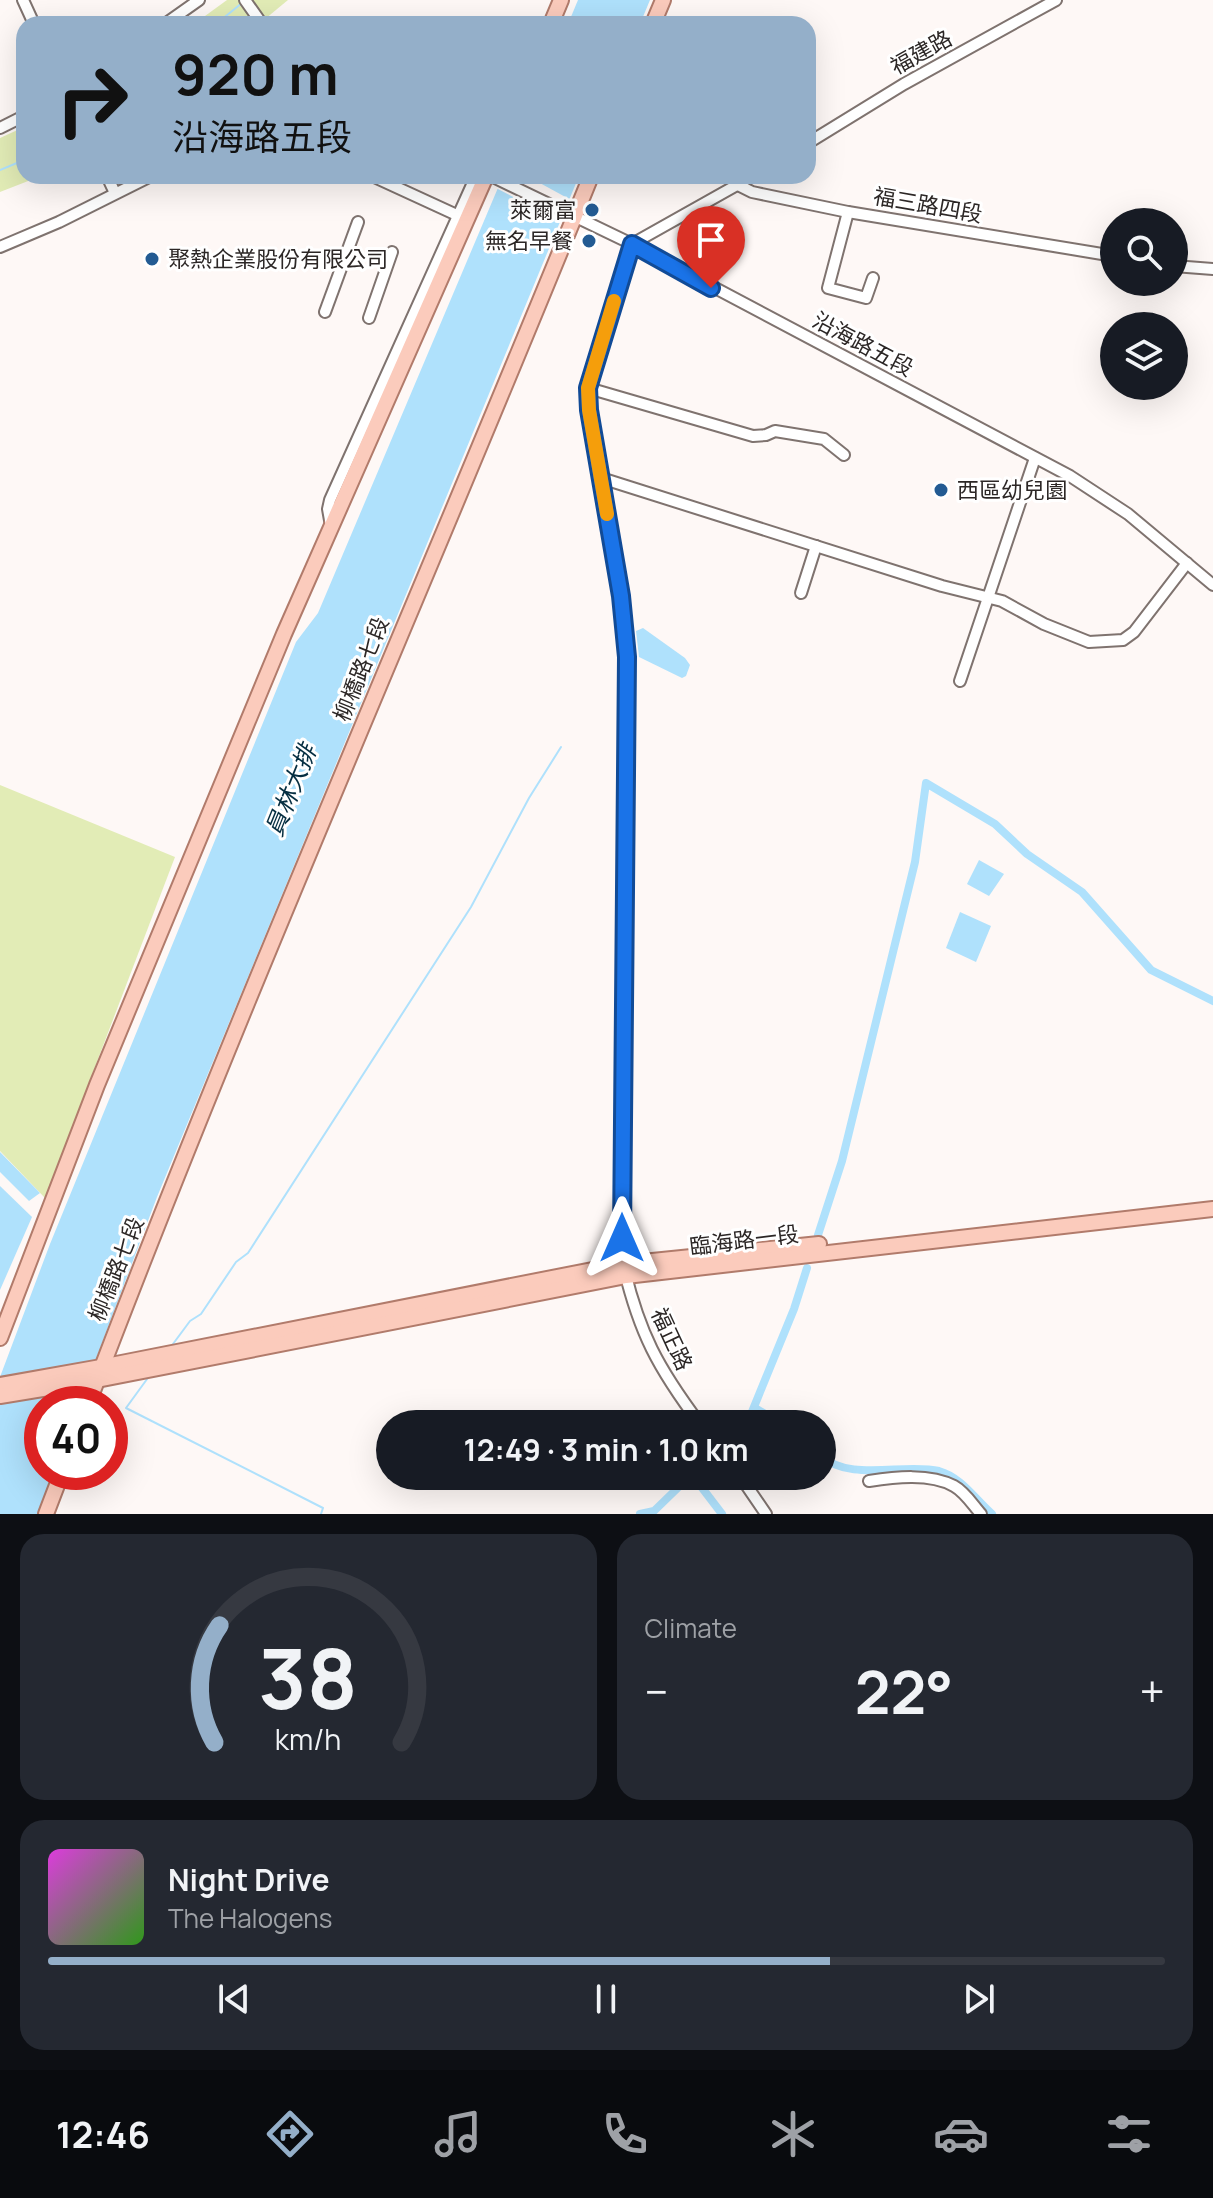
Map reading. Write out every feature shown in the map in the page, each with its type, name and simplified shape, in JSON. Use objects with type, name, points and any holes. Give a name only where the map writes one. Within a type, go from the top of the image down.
[{"type":"main road","points":[[0,1338],[103,1071],[331,527],[489,184]]},
{"type":"main road","name":"柳橋路七段","points":[[93,1386],[570,213],[586,184]]},
{"type":"main road","name":"臨海路一段","points":[[96,1374],[624,1270],[1213,1200]]},
{"type":"main road","name":"臨海路一段","points":[[624,1270],[1213,1209]]},
{"type":"main road","points":[[0,1385],[96,1374]]},
{"type":"main road","points":[[0,1396],[96,1374]]},
{"type":"main road","points":[[46,1514],[55,1490]]},
{"type":"street","points":[[176,16],[199,0]]},
{"type":"street","name":"福建路","points":[[816,138],[904,84],[1056,0]]},
{"type":"street","points":[[111,184],[115,193]]},
{"type":"street","points":[[0,247],[59,222],[134,184]]},
{"type":"street","points":[[389,184],[459,216]]},
{"type":"street","points":[[331,527],[330,500],[473,184]]},
{"type":"street","name":"沿海路五段","points":[[507,184],[632,244],[1089,488],[1128,514],[1213,585]]},
{"type":"street","points":[[738,185],[632,244],[588,388],[753,436],[775,431],[824,439],[844,455]]},
{"type":"street","name":"福三路四段","points":[[738,185],[752,192],[848,212],[1100,254]]},
{"type":"street","points":[[848,212],[828,288],[866,298],[873,278]]},
{"type":"street","points":[[325,312],[358,222]]},
{"type":"street","points":[[369,318],[392,252]]},
{"type":"street","points":[[1188,267],[1213,269]]},
{"type":"street","name":"福正路","points":[[588,388],[621,596],[627,657],[624,1270],[652,1354],[689,1410]]},
{"type":"street","points":[[960,681],[1035,458]]},
{"type":"street","points":[[601,478],[942,586],[988,596],[1089,642],[1123,640],[1134,632],[1187,563]]},
{"type":"street","points":[[801,593],[816,546]]},
{"type":"street","points":[[869,1481],[896,1477],[943,1482],[956,1487],[981,1514]]},
{"type":"street","points":[[750,1490],[766,1514]]},
{"type":"green space","points":[[227,0],[288,0],[269,16],[205,16]]},
{"type":"green space","points":[[16,131],[16,184],[20,184],[0,192],[0,138]]},
{"type":"green space","points":[[0,785],[175,857],[45,1198],[0,1151]]},
{"type":"water","points":[[578,0],[650,0],[643,16],[571,16]]},
{"type":"water","name":"員林大排","points":[[500,184],[576,184],[157,1197],[86,1386],[24,1386],[24,1490],[47,1490],[38,1514],[0,1514],[0,1377],[50,1244],[296,642],[318,613]]},
{"type":"water","points":[[643,628],[685,658],[690,665],[686,676],[682,678],[639,657],[636,631]]},
{"type":"water","points":[[979,860],[1004,874],[989,896],[967,884]]},
{"type":"water","points":[[960,912],[991,926],[976,962],[946,948]]},
{"type":"water","points":[[0,1152],[40,1193],[29,1201],[0,1172]]},
{"type":"water","points":[[0,1186],[32,1217],[0,1290]]},
{"type":"pier","points":[[495,184],[542,184],[571,200],[561,222],[494,187]]},
{"type":"waterway","points":[[226,16],[242,3]]},
{"type":"waterway","points":[[0,170],[16,163]]},
{"type":"waterway","points":[[170,1348],[190,1321],[201,1314],[236,1262],[248,1253],[471,907],[529,798],[561,747]]},
{"type":"waterway","points":[[818,1235],[842,1161],[915,862],[926,783],[995,824],[1027,854],[1082,892],[1151,970],[1213,1001]]},
{"type":"waterway","points":[[753,1410],[794,1309],[807,1268]]},
{"type":"waterway","points":[[150,1375],[126,1408],[323,1508],[321,1514]]},
{"type":"waterway","points":[[836,1465],[861,1470],[939,1471],[961,1483],[992,1514]]},
{"type":"waterway","points":[[640,1514],[654,1511],[676,1490]]},
{"type":"waterway","points":[[704,1490],[722,1514]]},
{"type":"slow traffic","points":[[607,514],[588,388],[614,301]]},
{"type":"place","name":"萊爾富","points":[[592,210]]},
{"type":"place","name":"無名早餐","points":[[589,241]]},
{"type":"place","name":"聚熱企業股份有限公司","points":[[152,259]]},
{"type":"place","name":"西區幼兒園","points":[[941,490]]},
{"type":"route","points":[[622,1238],[627,657],[621,596],[589,410],[588,388],[632,244],[711,288]]}]
